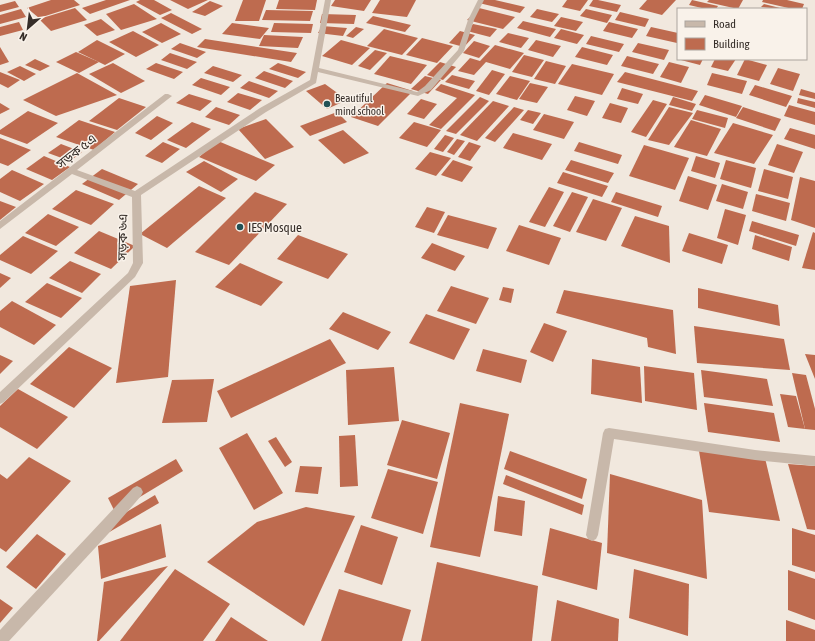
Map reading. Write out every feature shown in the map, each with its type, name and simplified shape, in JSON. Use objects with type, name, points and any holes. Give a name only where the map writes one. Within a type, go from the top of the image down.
[{"type":"street","points":[[71,171],[136,195],[263,110],[313,81],[328,0]]},
{"type":"street","points":[[316,69],[418,94],[428,88],[461,51],[471,20],[482,0]]},
{"type":"street","name":"সড়ক ৫এ","points":[[0,226],[168,96]]},
{"type":"street","name":"সড়ক ৬এ","points":[[0,399],[132,275],[138,263],[136,195]]},
{"type":"street","points":[[592,535],[609,433],[755,455],[815,461]]},
{"type":"street","points":[[0,641],[21,616],[119,514],[137,492]]},
{"type":"building","points":[[51,0],[74,0],[80,5],[39,18],[27,8]]},
{"type":"building","points":[[106,0],[130,0],[90,14],[82,8]]},
{"type":"building","points":[[140,0],[154,0],[172,10],[160,15],[136,2]]},
{"type":"building","points":[[170,0],[208,0],[188,9]]},
{"type":"building","points":[[243,0],[266,0],[259,21],[235,21]]},
{"type":"building","points":[[279,0],[317,0],[315,10],[276,9]]},
{"type":"building","points":[[335,0],[371,0],[364,11],[331,6]]},
{"type":"building","points":[[380,0],[416,0],[407,17],[372,13]]},
{"type":"building","points":[[482,0],[495,0],[525,7],[520,13],[479,3]]},
{"type":"building","points":[[567,0],[588,0],[580,11],[562,7]]},
{"type":"building","points":[[593,0],[621,5],[617,12],[589,6]]},
{"type":"building","points":[[647,0],[676,0],[662,15],[639,9]]},
{"type":"building","points":[[692,0],[718,6],[717,8],[702,8],[689,5]]},
{"type":"building","points":[[709,0],[743,0],[739,8],[707,2]]},
{"type":"building","points":[[763,0],[787,0],[804,4],[802,8],[789,8],[762,2]]},
{"type":"building","points":[[15,1],[19,7],[0,12],[0,5]]},
{"type":"building","points":[[210,1],[223,6],[205,16],[192,12]]},
{"type":"building","points":[[134,4],[157,19],[121,30],[106,14]]},
{"type":"building","points":[[764,4],[780,8],[770,8],[761,7]]},
{"type":"building","points":[[75,8],[87,20],[51,31],[39,19]]},
{"type":"building","points":[[479,8],[515,17],[503,29],[467,20]]},
{"type":"building","points":[[21,9],[26,17],[0,24],[0,15]]},
{"type":"building","points":[[537,9],[559,14],[552,22],[530,17]]},
{"type":"building","points":[[586,9],[612,15],[607,23],[580,16]]},
{"type":"building","points":[[266,10],[313,11],[310,21],[262,20]]},
{"type":"building","points":[[620,12],[649,19],[645,27],[615,20]]},
{"type":"building","points":[[171,13],[202,29],[192,34],[161,18]]},
{"type":"building","points":[[322,14],[356,15],[354,24],[320,23]]},
{"type":"building","points":[[373,16],[411,25],[405,32],[366,23]]},
{"type":"building","points":[[561,17],[583,22],[576,31],[554,26]]},
{"type":"building","points":[[101,19],[115,30],[97,36],[84,25]]},
{"type":"building","points":[[523,21],[556,29],[550,37],[517,28]]},
{"type":"building","points":[[19,22],[23,30],[0,36],[0,27]]},
{"type":"building","points":[[609,22],[638,29],[632,38],[603,31]]},
{"type":"building","points":[[161,23],[181,34],[162,43],[142,32]]},
{"type":"building","points":[[232,23],[269,28],[260,39],[222,34]]},
{"type":"building","points":[[274,23],[313,24],[311,33],[271,32]]},
{"type":"building","points":[[473,24],[497,29],[490,37],[467,31]]},
{"type":"building","points":[[322,26],[347,28],[343,36],[318,33]]},
{"type":"building","points":[[356,27],[364,29],[353,38],[346,36]]},
{"type":"building","points":[[651,27],[677,33],[677,43],[646,36]]},
{"type":"building","points":[[384,29],[418,38],[402,55],[367,46]]},
{"type":"building","points":[[561,29],[584,35],[577,44],[554,38]]},
{"type":"building","points":[[133,31],[159,45],[136,57],[109,42]]},
{"type":"building","points":[[460,31],[475,35],[464,47],[449,43]]},
{"type":"building","points":[[508,33],[529,38],[521,48],[499,42]]},
{"type":"building","points":[[264,35],[303,37],[298,48],[259,46]]},
{"type":"building","points":[[591,36],[624,44],[619,52],[586,44]]},
{"type":"building","points":[[422,38],[453,46],[437,63],[406,55]]},
{"type":"building","points":[[205,39],[297,53],[291,62],[197,47]]},
{"type":"building","points":[[97,40],[125,54],[105,65],[78,52]]},
{"type":"building","points":[[341,40],[370,48],[352,65],[322,56]]},
{"type":"building","points":[[536,40],[561,46],[553,57],[528,50]]},
{"type":"building","points":[[474,41],[490,46],[479,58],[463,53]]},
{"type":"building","points":[[180,43],[206,52],[197,58],[171,49]]},
{"type":"building","points":[[638,43],[669,50],[664,60],[632,52]]},
{"type":"building","points":[[495,45],[524,53],[510,69],[486,62],[474,75],[458,71],[470,58],[480,61]]},
{"type":"building","points":[[0,47],[9,62],[0,65]]},
{"type":"building","points":[[582,47],[613,55],[607,65],[575,57]]},
{"type":"building","points":[[375,50],[387,53],[370,70],[358,66]]},
{"type":"building","points":[[76,52],[99,62],[79,73],[56,62]]},
{"type":"building","points":[[170,53],[197,62],[187,69],[161,60]]},
{"type":"building","points":[[524,55],[544,60],[532,77],[512,72]]},
{"type":"building","points":[[390,56],[427,65],[411,84],[374,74]]},
{"type":"building","points":[[627,56],[659,64],[653,74],[621,66]]},
{"type":"building","points":[[35,59],[50,66],[40,71],[25,65]]},
{"type":"building","points":[[681,60],[702,60],[700,65]]},
{"type":"building","points":[[714,60],[735,60],[728,71],[711,67]]},
{"type":"building","points":[[744,60],[767,65],[759,81],[737,75]]},
{"type":"building","points":[[546,61],[566,66],[555,84],[534,79]]},
{"type":"building","points":[[440,62],[456,67],[443,80],[427,75]]},
{"type":"building","points":[[669,62],[689,67],[681,83],[660,77]]},
{"type":"building","points":[[113,63],[145,81],[121,93],[89,74]]},
{"type":"building","points":[[156,63],[183,72],[174,79],[146,69]]},
{"type":"building","points":[[278,63],[306,72],[298,78],[269,69]]},
{"type":"building","points":[[572,64],[614,74],[602,95],[558,84]]},
{"type":"building","points":[[20,66],[36,74],[24,81],[7,72]]},
{"type":"building","points":[[213,66],[242,75],[233,82],[204,73]]},
{"type":"building","points":[[778,68],[800,74],[793,91],[770,84]]},
{"type":"building","points":[[492,70],[505,74],[489,95],[476,91]]},
{"type":"building","points":[[264,71],[293,81],[285,88],[255,78]]},
{"type":"building","points":[[0,72],[20,80],[8,88],[0,84]]},
{"type":"building","points":[[625,72],[698,91],[692,101],[617,82]]},
{"type":"building","points":[[77,73],[117,95],[56,116],[23,100]]},
{"type":"building","points":[[712,73],[747,81],[742,94],[707,85]]},
{"type":"building","points":[[452,75],[475,81],[469,89],[445,82]]},
{"type":"building","points":[[425,76],[441,80],[428,94],[411,89]]},
{"type":"building","points":[[510,76],[530,81],[517,100],[496,94]]},
{"type":"building","points":[[201,78],[230,87],[221,95],[192,85]]},
{"type":"building","points":[[249,81],[278,91],[269,98],[240,88]]},
{"type":"building","points":[[387,83],[413,91],[378,126],[351,117]]},
{"type":"building","points":[[530,83],[548,87],[537,103],[519,99]]},
{"type":"building","points":[[325,84],[347,100],[327,109],[306,91]]},
{"type":"building","points":[[441,84],[475,95],[441,129],[429,125],[457,98],[435,90]]},
{"type":"building","points":[[755,85],[792,96],[786,107],[749,95]]},
{"type":"building","points":[[622,88],[643,94],[638,104],[617,99]]},
{"type":"building","points":[[801,89],[815,93],[815,99],[799,95]]},
{"type":"building","points":[[238,93],[262,100],[250,110],[227,102]]},
{"type":"building","points":[[189,94],[212,101],[200,111],[176,103]]},
{"type":"building","points":[[705,95],[742,106],[736,117],[699,105]]},
{"type":"building","points":[[575,96],[595,101],[587,116],[567,110]]},
{"type":"building","points":[[480,97],[489,101],[456,134],[446,131]]},
{"type":"building","points":[[673,97],[696,104],[692,111],[669,105]]},
{"type":"building","points":[[119,98],[146,107],[117,130],[89,121]]},
{"type":"building","points":[[798,98],[815,102],[815,108],[797,103]]},
{"type":"building","points":[[421,99],[437,104],[424,119],[407,114]]},
{"type":"building","points":[[653,100],[667,104],[646,137],[631,132]]},
{"type":"building","points":[[493,101],[509,106],[477,141],[460,135]]},
{"type":"building","points":[[0,103],[10,109],[0,114]]},
{"type":"building","points":[[610,103],[628,108],[621,123],[602,118]]},
{"type":"building","points":[[789,105],[815,112],[815,125],[784,116]]},
{"type":"building","points":[[216,107],[240,115],[229,125],[205,117]]},
{"type":"building","points":[[514,107],[524,110],[495,142],[485,138]]},
{"type":"building","points":[[669,107],[693,113],[669,145],[648,140]]},
{"type":"building","points":[[743,107],[781,119],[775,131],[736,118]]},
{"type":"building","points":[[528,110],[541,113],[533,124],[520,120]]},
{"type":"building","points":[[697,110],[728,118],[725,128],[692,119]]},
{"type":"building","points":[[28,111],[58,123],[27,144],[0,134],[0,130]]},
{"type":"building","points":[[337,112],[347,122],[310,136],[300,126]]},
{"type":"building","points":[[544,114],[574,122],[564,139],[533,130]]},
{"type":"building","points":[[157,116],[173,123],[151,140],[135,133]]},
{"type":"building","points":[[266,119],[294,147],[265,159],[238,129]]},
{"type":"building","points":[[79,120],[115,132],[94,150],[56,137]]},
{"type":"building","points":[[691,120],[721,129],[707,156],[674,147]]},
{"type":"building","points":[[192,122],[211,129],[186,148],[167,140]]},
{"type":"building","points":[[414,122],[441,130],[427,147],[399,138]]},
{"type":"building","points":[[733,123],[773,135],[754,164],[714,153]]},
{"type":"building","points":[[790,128],[815,135],[815,149],[784,139]]},
{"type":"building","points":[[343,130],[369,153],[344,164],[318,140]]},
{"type":"building","points":[[513,133],[552,144],[542,160],[503,148]]},
{"type":"building","points":[[445,135],[454,138],[443,152],[434,149]]},
{"type":"building","points":[[0,138],[31,150],[8,166],[0,163]]},
{"type":"building","points":[[457,139],[465,141],[454,155],[447,152]]},
{"type":"building","points":[[218,141],[275,165],[256,181],[199,157]]},
{"type":"building","points":[[163,142],[180,149],[162,163],[145,156]]},
{"type":"building","points":[[469,142],[481,146],[470,161],[458,157]]},
{"type":"building","points":[[579,142],[622,155],[618,164],[574,151]]},
{"type":"building","points":[[61,144],[82,152],[70,161],[48,153]]},
{"type":"building","points":[[777,144],[803,152],[794,173],[768,165]]},
{"type":"building","points":[[644,145],[689,158],[675,190],[629,176]]},
{"type":"building","points":[[430,152],[451,158],[436,176],[415,169]]},
{"type":"building","points":[[44,156],[70,167],[52,180],[26,169]]},
{"type":"building","points":[[696,156],[720,163],[715,178],[691,171]]},
{"type":"building","points":[[453,160],[473,167],[462,182],[441,175]]},
{"type":"building","points":[[571,160],[614,173],[608,183],[565,170]]},
{"type":"building","points":[[726,160],[756,168],[751,188],[720,179]]},
{"type":"building","points":[[204,161],[238,179],[221,192],[186,172]]},
{"type":"building","points":[[102,169],[138,184],[119,200],[82,184]]},
{"type":"building","points":[[764,169],[793,177],[788,199],[758,191]]},
{"type":"building","points":[[12,170],[44,184],[20,201],[0,192],[0,179]]},
{"type":"building","points":[[563,172],[608,186],[602,197],[557,183]]},
{"type":"building","points":[[688,176],[717,185],[708,210],[679,201]]},
{"type":"building","points":[[800,177],[815,181],[815,228],[791,220]]},
{"type":"building","points":[[722,184],[748,192],[743,209],[716,201]]},
{"type":"building","points":[[199,186],[226,198],[167,248],[140,234]]},
{"type":"building","points":[[549,187],[564,192],[545,227],[529,222]]},
{"type":"building","points":[[76,190],[114,204],[91,225],[52,209]]},
{"type":"building","points":[[255,192],[287,204],[229,265],[195,252]]},
{"type":"building","points":[[572,192],[588,197],[570,232],[553,226]]},
{"type":"building","points":[[616,192],[662,206],[658,217],[611,202]]},
{"type":"building","points":[[756,194],[790,203],[786,221],[752,211]]},
{"type":"building","points":[[593,199],[622,208],[606,241],[576,232]]},
{"type":"building","points":[[0,201],[16,207],[0,220]]},
{"type":"building","points":[[427,207],[445,212],[434,233],[415,227]]},
{"type":"building","points":[[725,209],[746,215],[738,245],[717,238]]},
{"type":"building","points":[[48,214],[79,227],[56,246],[25,233]]},
{"type":"building","points":[[448,215],[497,228],[488,249],[437,235]]},
{"type":"building","points":[[635,216],[669,226],[670,263],[621,246]]},
{"type":"building","points":[[752,221],[799,235],[796,246],[749,231]]},
{"type":"building","points":[[519,225],[561,238],[549,265],[506,251]]},
{"type":"building","points":[[99,231],[135,246],[111,269],[74,253]]},
{"type":"building","points":[[813,232],[815,233],[815,270],[802,268]]},
{"type":"building","points":[[689,233],[728,245],[722,264],[682,251]]},
{"type":"building","points":[[298,235],[348,254],[328,279],[277,259]]},
{"type":"building","points":[[755,235],[792,247],[789,261],[752,249]]},
{"type":"building","points":[[23,236],[58,251],[31,274],[0,260],[0,255]]},
{"type":"building","points":[[432,243],[465,256],[455,271],[421,258]]},
{"type":"building","points":[[70,261],[101,274],[82,293],[49,278]]},
{"type":"building","points":[[240,263],[283,282],[261,306],[215,287]]},
{"type":"building","points":[[0,273],[11,278],[0,288]]},
{"type":"building","points":[[176,280],[168,377],[116,383],[130,286]]},
{"type":"building","points":[[47,283],[82,298],[61,318],[25,302]]},
{"type":"building","points":[[451,286],[489,298],[476,324],[437,311]]},
{"type":"building","points":[[503,287],[514,289],[511,303],[499,300]]},
{"type":"building","points":[[698,288],[778,305],[780,326],[698,308]]},
{"type":"building","points":[[564,290],[673,310],[676,354],[648,347],[647,338],[556,313]]},
{"type":"building","points":[[12,301],[56,325],[34,345],[0,327],[0,311]]},
{"type":"building","points":[[343,312],[391,332],[378,350],[329,329]]},
{"type":"building","points":[[426,314],[470,329],[454,360],[409,343]]},
{"type":"building","points":[[544,323],[567,331],[553,362],[530,352]]},
{"type":"building","points":[[694,326],[784,339],[790,370],[697,363]]},
{"type":"building","points":[[330,339],[346,363],[231,418],[217,391]]},
{"type":"building","points":[[69,347],[112,368],[74,408],[30,384]]},
{"type":"building","points":[[483,349],[527,360],[521,383],[476,371]]},
{"type":"building","points":[[805,354],[815,355],[815,379]]},
{"type":"building","points":[[0,355],[13,361],[0,374]]},
{"type":"building","points":[[592,359],[640,367],[642,403],[591,394]]},
{"type":"building","points":[[644,366],[694,373],[697,410],[645,401]]},
{"type":"building","points":[[394,367],[399,421],[348,425],[346,370]]},
{"type":"building","points":[[701,370],[767,379],[773,406],[704,397]]},
{"type":"building","points":[[792,373],[806,375],[815,409],[815,430],[805,429]]},
{"type":"building","points":[[214,379],[207,422],[162,423],[172,380]]},
{"type":"building","points":[[18,389],[68,417],[37,449],[0,427],[0,406]]},
{"type":"building","points":[[780,394],[796,396],[805,429],[788,427]]},
{"type":"building","points":[[460,403],[509,414],[480,557],[430,547]]},
{"type":"building","points":[[704,403],[774,413],[780,442],[708,432]]},
{"type":"building","points":[[402,420],[450,433],[437,479],[387,465]]},
{"type":"building","points":[[247,433],[283,493],[254,510],[219,448]]},
{"type":"building","points":[[355,435],[358,486],[340,487],[339,436]]},
{"type":"building","points":[[276,437],[292,462],[285,467],[268,441]]},
{"type":"building","points":[[510,451],[587,479],[582,499],[504,469]]},
{"type":"building","points":[[699,451],[765,458],[780,521],[709,512]]},
{"type":"building","points":[[29,457],[71,481],[6,552],[0,548],[0,474],[7,479]]},
{"type":"building","points":[[176,459],[183,471],[115,512],[108,498]]},
{"type":"building","points":[[788,464],[815,466],[815,530],[807,529]]},
{"type":"building","points":[[300,466],[322,467],[318,494],[295,492]]},
{"type":"building","points":[[388,469],[438,482],[423,534],[371,518]]},
{"type":"building","points":[[610,474],[702,500],[707,579],[607,553]]},
{"type":"building","points":[[506,475],[584,505],[582,515],[503,484]]},
{"type":"building","points":[[155,495],[159,503],[106,534],[103,526]]},
{"type":"building","points":[[498,496],[525,501],[522,536],[494,531]]},
{"type":"building","points":[[306,507],[355,516],[304,626],[207,562],[257,522]]},
{"type":"building","points":[[161,524],[166,557],[101,579],[98,546]]},
{"type":"building","points":[[361,525],[398,537],[382,585],[344,572]]},
{"type":"building","points":[[550,528],[602,543],[597,590],[542,575]]},
{"type":"building","points":[[792,528],[815,535],[815,572],[792,565]]},
{"type":"building","points":[[37,534],[66,554],[36,589],[6,567]]},
{"type":"building","points":[[437,562],[538,586],[532,641],[421,641]]},
{"type":"building","points":[[168,566],[99,641],[97,641],[104,582]]},
{"type":"building","points":[[175,569],[230,604],[203,641],[120,641]]},
{"type":"building","points":[[634,569],[689,584],[688,636],[629,618]]},
{"type":"building","points":[[788,570],[815,579],[815,620],[788,610]]},
{"type":"building","points":[[339,589],[411,610],[402,641],[321,641]]},
{"type":"building","points":[[0,599],[13,608],[0,623]]},
{"type":"building","points":[[557,600],[619,619],[618,641],[551,641]]},
{"type":"building","points":[[231,617],[268,641],[215,641]]},
{"type":"building","points":[[786,620],[815,630],[815,641],[786,641]]},
{"type":"place","name":"Beautiful mind school","points":[[327,104]]},
{"type":"place","name":"IES Mosque","points":[[240,227]]}]
